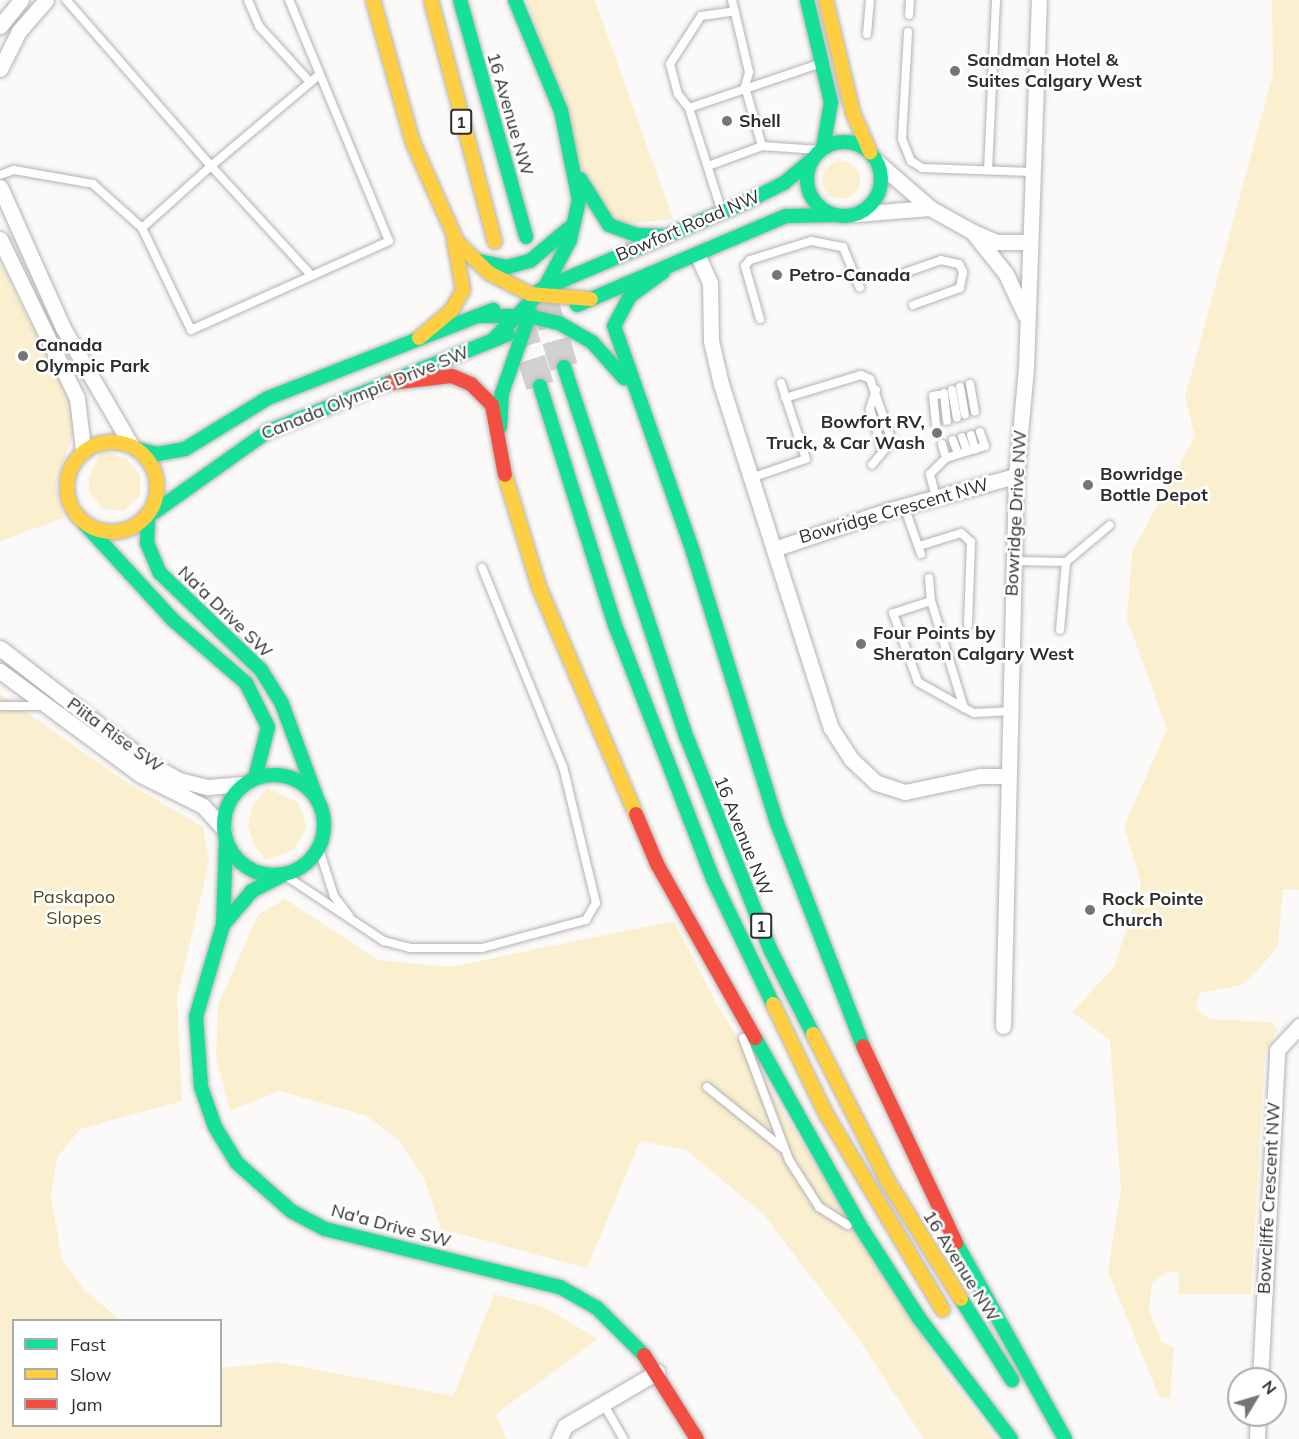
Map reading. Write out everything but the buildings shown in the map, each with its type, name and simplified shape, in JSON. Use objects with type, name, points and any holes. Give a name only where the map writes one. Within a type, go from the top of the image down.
[{"type":"main road","points":[[373,0],[413,143],[451,233],[464,273],[463,290],[451,311],[419,338]]},
{"type":"main road","name":"1","points":[[431,0],[495,242]]},
{"type":"main road","name":"16 Avenue NW","points":[[460,0],[526,237]]},
{"type":"main road","points":[[515,0],[561,111],[578,174],[609,225],[636,235],[666,236]]},
{"type":"main road","points":[[807,0],[831,102],[819,152],[807,175],[809,192],[834,215],[856,214],[879,192],[873,157],[854,113],[826,0]]},
{"type":"main road","points":[[819,152],[847,142],[873,157]]},
{"type":"main road","name":"Bowfort Road NW","points":[[542,291],[722,214],[784,183],[819,152]]},
{"type":"main road","points":[[499,435],[502,393],[524,320],[570,240],[577,213],[578,174]]},
{"type":"main road","points":[[469,256],[494,267],[530,261],[551,248],[577,213]]},
{"type":"main road","name":"Bowfort Road NW","points":[[591,299],[663,272],[786,216],[834,215]]},
{"type":"main road","points":[[451,233],[469,256],[542,291],[591,299]]},
{"type":"main road","points":[[663,272],[630,296],[614,326],[777,823],[847,1012],[944,1219],[1065,1439]]},
{"type":"main road","name":"Canada Olympic Drive SW","points":[[134,447],[157,454],[185,450],[268,398],[542,291]]},
{"type":"main road","points":[[477,316],[524,320],[546,318],[591,299]]},
{"type":"main road","points":[[546,318],[592,343],[608,357],[643,414]]},
{"type":"main road","name":"Canada Olympic Drive SW","points":[[150,515],[267,432],[493,340],[524,320]]},
{"type":"main road","name":"16 Avenue NW","points":[[564,367],[690,748],[771,951],[887,1180],[987,1342],[1057,1439]]},
{"type":"main road","points":[[390,383],[431,375],[462,379],[486,397],[499,435],[520,534],[562,650],[657,864],[744,1025],[872,1244],[919,1318],[1011,1439]]},
{"type":"main road","name":"1","points":[[540,386],[615,626],[713,879],[826,1114],[950,1320]]},
{"type":"main road","points":[[104,440],[134,447],[155,480],[150,515],[114,534],[84,522],[69,487],[83,449],[104,440]]},
{"type":"main road","name":"Na'a Drive SW","points":[[150,515],[147,543],[159,573],[261,669],[282,704],[316,796]]},
{"type":"main road","name":"Na'a Drive SW","points":[[84,522],[173,620],[246,683],[268,728],[249,781]]},
{"type":"main road","points":[[286,778],[316,796],[324,822],[319,849],[283,876],[245,864],[225,834],[232,798],[249,781],[286,778]]},
{"type":"main road","name":"Na'a Drive SW","points":[[225,834],[223,925],[203,982],[196,1052],[207,1107],[237,1163],[291,1211],[325,1229],[560,1287],[630,1337],[657,1372],[697,1439]]},
{"type":"main road","name":"Na'a Drive SW","points":[[223,925],[252,891],[283,876]]},
{"type":"street","points":[[0,26],[21,0]]},
{"type":"street","points":[[0,69],[19,31],[46,0]]},
{"type":"street","name":"Bowridge Drive NW","points":[[1003,1026],[1013,561],[1016,476],[1027,320],[1039,0]]},
{"type":"street","points":[[873,157],[930,208],[973,232],[997,242],[1030,242]]},
{"type":"street","points":[[0,187],[63,328],[134,447]]},
{"type":"street","points":[[856,214],[930,208]]},
{"type":"street","points":[[973,232],[1006,274],[1027,320]]},
{"type":"street","points":[[0,239],[77,398],[83,449]]},
{"type":"street","points":[[698,256],[710,283],[711,341],[721,384],[831,728],[852,760],[877,783],[905,792],[980,776],[1007,776]]},
{"type":"street","name":"Bowridge Crescent NW","points":[[774,549],[936,496],[1016,476]]},
{"type":"street","name":"Piita Rise SW","points":[[0,648],[171,775],[208,787],[249,781]]},
{"type":"street","name":"Piita Rise SW","points":[[0,671],[141,775],[204,806],[225,834]]},
{"type":"street","name":"Bowcliffe Crescent NW","points":[[1261,1367],[1277,1050],[1299,1026]]},
{"type":"street","points":[[559,1439],[565,1426],[657,1372]]},
{"type":"lane","points":[[66,0],[211,166],[311,275]]},
{"type":"lane","points":[[248,0],[259,26],[310,82]]},
{"type":"lane","points":[[0,175],[14,170],[93,184],[142,228],[191,330],[389,241],[289,0]]},
{"type":"lane","points":[[732,0],[730,12],[748,72],[745,87],[762,146]]},
{"type":"lane","points":[[867,34],[870,0]]},
{"type":"lane","points":[[909,15],[910,0]]},
{"type":"lane","points":[[988,170],[996,0]]},
{"type":"lane","points":[[722,214],[689,108],[678,94],[670,64],[701,16],[730,12]]},
{"type":"lane","points":[[908,32],[902,139],[911,161],[922,168],[1032,172]]},
{"type":"lane","points":[[689,108],[820,63]]},
{"type":"lane","points":[[142,228],[319,75]]},
{"type":"lane","points":[[708,166],[762,146],[819,152]]},
{"type":"lane","points":[[760,319],[745,267],[750,260],[811,241],[843,247],[860,288]]},
{"type":"lane","points":[[904,273],[941,260],[959,264],[963,272],[960,288],[913,305]]},
{"type":"lane","points":[[785,398],[861,375],[876,388],[892,441],[872,465]]},
{"type":"lane","points":[[751,478],[806,459],[781,383]]},
{"type":"lane","points":[[970,384],[975,412]]},
{"type":"lane","points":[[944,392],[961,416],[960,387]]},
{"type":"lane","points":[[944,392],[947,421]]},
{"type":"lane","points":[[936,424],[933,396],[944,392]]},
{"type":"lane","points":[[936,496],[930,474],[946,458],[985,446],[980,432]]},
{"type":"lane","points":[[967,436],[971,450]]},
{"type":"lane","points":[[953,440],[957,454]]},
{"type":"lane","points":[[942,444],[946,458]]},
{"type":"lane","points":[[904,506],[920,550],[961,533],[971,542],[968,626]]},
{"type":"lane","points":[[1013,561],[1066,562],[1110,525]]},
{"type":"lane","points":[[1060,630],[1066,562]]},
{"type":"lane","points":[[283,876],[397,945],[482,948],[568,928],[586,920],[596,903],[563,767],[482,568]]},
{"type":"lane","points":[[929,578],[930,601],[964,708]]},
{"type":"lane","points":[[930,601],[893,613],[918,682],[974,713],[1008,711]]},
{"type":"lane","points":[[0,706],[48,707]]},
{"type":"lane","points":[[319,849],[334,896],[349,918]]},
{"type":"lane","points":[[744,1025],[747,1060],[779,1123],[783,1148]]},
{"type":"lane","points":[[706,1087],[783,1148],[819,1207],[872,1244]]},
{"type":"lane","points":[[604,1405],[624,1439]]},
{"type":"green space","points":[[527,0],[595,0],[673,219],[623,224],[591,195]]},
{"type":"green space","points":[[1272,0],[1299,0],[1299,890],[1283,889],[1278,946],[1258,970],[1241,985],[1200,993],[1196,1008],[1209,1019],[1271,1022],[1278,1029],[1265,1053],[1251,1294],[1178,1294],[1179,1273],[1167,1272],[1152,1283],[1149,1310],[1161,1341],[1174,1348],[1170,1399],[1159,1397],[1108,1271],[1121,1189],[1110,1040],[1072,1012],[1114,967],[1141,884],[1124,826],[1167,729],[1127,619],[1132,552],[1195,436],[1185,397],[1273,74]]},
{"type":"green space","points":[[841,161],[854,167],[860,180],[854,193],[841,199],[828,193],[822,180],[828,167]]},
{"type":"green space","name":"Canada Olympic Park","points":[[0,263],[72,405],[76,425],[56,485],[64,518],[0,541]]},
{"type":"green space","points":[[107,452],[127,459],[140,475],[140,496],[124,511],[103,509],[89,492],[89,477],[100,453]]},
{"type":"green space","name":"Paskapoo Slopes","points":[[0,694],[123,780],[203,827],[209,862],[177,998],[182,1101],[80,1129],[57,1158],[51,1197],[62,1259],[84,1290],[120,1319],[12,1319],[12,1427],[222,1427],[222,1368],[277,1362],[453,1396],[494,1294],[546,1308],[598,1339],[496,1414],[506,1439],[0,1439]]},
{"type":"green space","points":[[267,788],[298,802],[307,827],[293,850],[266,860],[254,845],[248,826],[252,807]]},
{"type":"green space","points":[[285,899],[378,960],[450,967],[674,921],[715,1001],[942,1369],[996,1439],[924,1439],[858,1338],[764,1215],[686,1150],[640,1141],[587,1268],[441,1229],[424,1179],[399,1140],[367,1116],[280,1091],[230,1111],[216,1059],[218,1005],[258,915]]},
{"type":"tunnel","points":[[544,300],[564,367]]},
{"type":"tunnel","points":[[519,319],[540,386]]},
{"type":"traffic: fast","points":[[460,0],[526,237]]},
{"type":"traffic: fast","points":[[493,340],[545,287],[570,240],[579,200],[561,111],[515,0]]},
{"type":"traffic: fast","points":[[807,0],[831,102],[823,148]]},
{"type":"traffic: fast","points":[[844,142],[865,148],[875,158],[881,179],[875,200],[865,210],[844,216],[823,210],[813,200],[807,179],[813,158],[823,148],[844,142]]},
{"type":"traffic: fast","points":[[540,290],[742,204],[784,183],[813,159]]},
{"type":"traffic: fast","points":[[580,179],[609,225],[636,235],[666,236]]},
{"type":"traffic: fast","points":[[577,305],[786,216],[835,215]]},
{"type":"traffic: fast","points":[[479,261],[507,267],[530,261],[568,229]]},
{"type":"traffic: fast","points":[[663,272],[630,296],[614,326],[693,552],[777,823],[863,1046]]},
{"type":"traffic: fast","points":[[137,449],[157,454],[185,449],[268,398],[493,310]]},
{"type":"traffic: fast","points":[[500,427],[502,393],[530,313]]},
{"type":"traffic: fast","points":[[477,316],[528,316],[559,323],[593,343],[624,378]]},
{"type":"traffic: fast","points":[[153,513],[267,432],[508,334]]},
{"type":"traffic: fast","points":[[564,367],[687,738],[771,951],[813,1034]]},
{"type":"traffic: fast","points":[[540,386],[615,625],[713,879],[773,1004]]},
{"type":"traffic: fast","points":[[148,518],[147,543],[160,573],[261,670],[282,704],[316,796]]},
{"type":"traffic: fast","points":[[83,522],[173,620],[246,683],[268,727],[255,778]]},
{"type":"traffic: fast","points":[[274,775],[293,779],[309,790],[320,806],[324,825],[320,844],[309,860],[293,871],[274,875],[255,871],[239,860],[228,844],[224,825],[228,806],[239,790],[255,779],[274,775]]},
{"type":"traffic: fast","points":[[223,925],[226,839]]},
{"type":"traffic: fast","points":[[281,876],[252,891],[223,925],[196,1017],[201,1087],[215,1127],[237,1163],[291,1211],[325,1229],[560,1287],[597,1308],[644,1355]]},
{"type":"traffic: fast","points":[[755,1038],[860,1226],[919,1318],[1011,1439]]},
{"type":"traffic: fast","points":[[956,1243],[1065,1439]]},
{"type":"traffic: fast","points":[[961,1299],[1012,1380]]},
{"type":"traffic: slow","points":[[373,0],[413,143],[457,242],[489,273],[530,294],[591,299]]},
{"type":"traffic: slow","points":[[431,0],[495,242]]},
{"type":"traffic: slow","points":[[826,0],[853,113],[870,152]]},
{"type":"traffic: slow","points":[[419,338],[451,311],[463,290],[454,240]]},
{"type":"traffic: slow","points":[[103,442],[121,442],[137,449],[150,462],[157,478],[157,487],[157,496],[150,512],[137,525],[121,532],[103,532],[87,525],[74,512],[67,496],[67,478],[74,462],[87,449],[103,442]]},
{"type":"traffic: slow","points":[[505,475],[539,587],[636,814]]},
{"type":"traffic: slow","points":[[773,1004],[826,1114],[943,1310]]},
{"type":"traffic: slow","points":[[813,1034],[887,1180],[961,1299]]},
{"type":"traffic: jam","points":[[390,383],[452,376],[471,384],[492,405],[505,475]]},
{"type":"traffic: jam","points":[[636,814],[657,864],[755,1038]]},
{"type":"traffic: jam","points":[[863,1046],[956,1243]]},
{"type":"traffic: jam","points":[[644,1355],[697,1439]]},
{"type":"place","name":"Sandman Hotel & Suites Calgary West","points":[[955,71]]},
{"type":"place","name":"Shell","points":[[727,121]]},
{"type":"place","name":"Petro-Canada","points":[[777,275]]},
{"type":"place","name":"Canada Olympic Park","points":[[23,356]]},
{"type":"place","name":"Bowfort RV, Truck, & Car Wash","points":[[937,433]]},
{"type":"place","name":"Bowridge Bottle Depot","points":[[1088,485]]},
{"type":"place","name":"Four Points by Sheraton Calgary West","points":[[861,644]]},
{"type":"place","name":"Rock Pointe Church","points":[[1090,910]]}]
